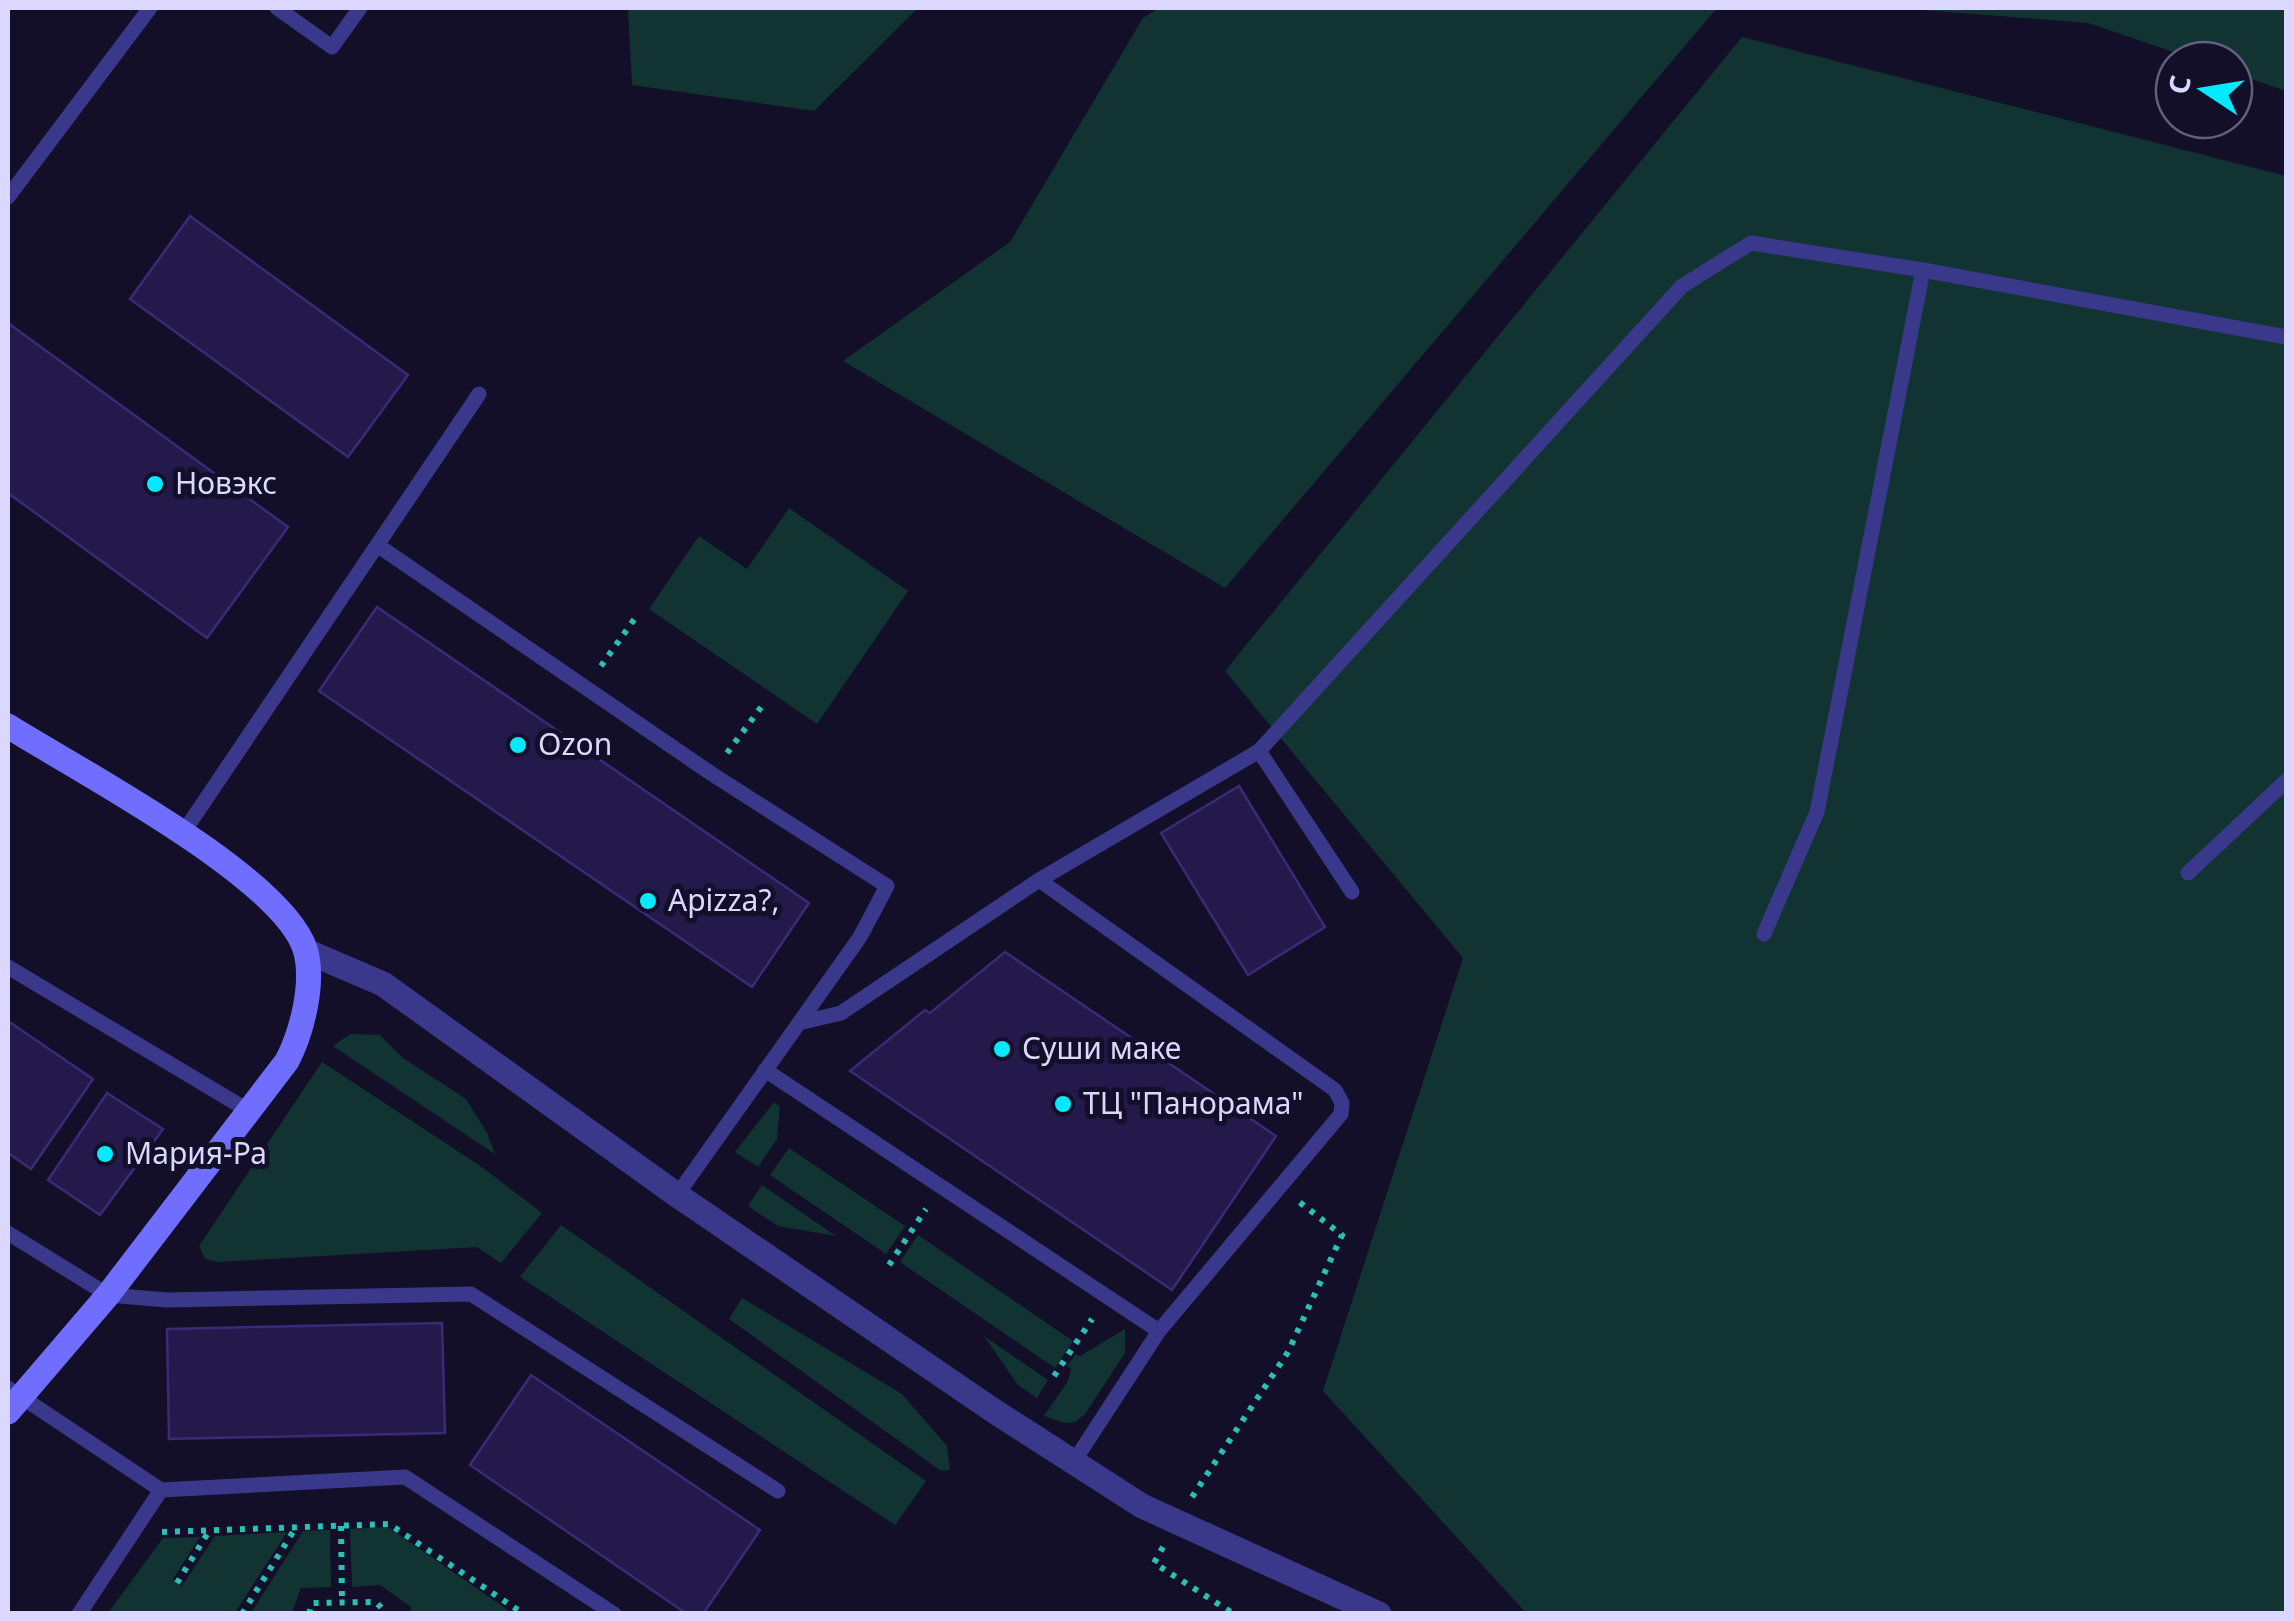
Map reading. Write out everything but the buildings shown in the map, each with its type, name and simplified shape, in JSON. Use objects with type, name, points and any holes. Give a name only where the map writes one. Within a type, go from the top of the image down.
[{"type":"street","points":[[8,726],[250,880],[296,932],[306,951],[302,1030],[287,1061],[108,1295],[11,1398]]},
{"type":"street","points":[[306,951],[382,984],[677,1195],[1142,1506],[1379,1614]]},
{"type":"lane","points":[[8,197],[150,8]]},
{"type":"lane","points":[[277,8],[332,47],[360,8]]},
{"type":"lane","points":[[799,1023],[841,1013],[1039,880],[1259,751],[1682,286],[1751,244],[1923,270],[2286,337]]},
{"type":"lane","points":[[1764,934],[1817,812],[1923,270]]},
{"type":"lane","points":[[183,834],[479,394]]},
{"type":"lane","points":[[377,545],[712,774],[887,886],[860,937],[677,1195]]},
{"type":"lane","points":[[1259,751],[1352,892]]},
{"type":"lane","points":[[2188,873],[2286,781]]},
{"type":"lane","points":[[1039,880],[1335,1090],[1342,1103],[1341,1114],[1158,1332],[1075,1460]]},
{"type":"lane","points":[[8,967],[249,1112]]},
{"type":"lane","points":[[765,1070],[1158,1332]]},
{"type":"lane","points":[[8,1233],[108,1295],[167,1300],[472,1294],[778,1491]]},
{"type":"lane","points":[[11,1398],[161,1490],[405,1478],[614,1614]]},
{"type":"lane","points":[[79,1614],[161,1490]]},
{"type":"path","points":[[614,647],[638,614]]},
{"type":"path","points":[[741,734],[764,702]]},
{"type":"path","points":[[1234,1614],[1154,1563],[1176,1522],[1288,1352],[1342,1235],[1280,1187]]},
{"type":"path","points":[[889,1264],[912,1230]]},
{"type":"path","points":[[1054,1376],[1074,1346]]},
{"type":"path","points":[[161,1532],[389,1524],[520,1612]]},
{"type":"path","points":[[340,1526],[342,1602]]},
{"type":"path","points":[[242,1614],[296,1527]]},
{"type":"path","points":[[177,1582],[209,1531]]},
{"type":"path","points":[[308,1614],[312,1604],[342,1602],[376,1602],[387,1614]]},
{"type":"green space","points":[[628,8],[918,8],[814,111],[632,85]]},
{"type":"green space","points":[[1159,8],[1717,8],[1225,588],[843,361],[1010,242],[1143,18]]},
{"type":"green space","points":[[1898,8],[2286,8],[2286,91],[2254,80],[2254,40],[2154,40],[2154,45],[2088,23]]},
{"type":"green space","points":[[1742,37],[2286,176],[2286,1613],[1526,1613],[1323,1391],[1463,958],[1225,671]]},
{"type":"green space","points":[[789,508],[908,591],[817,724],[649,609],[699,536],[747,569]]},
{"type":"green space","points":[[350,1034],[380,1035],[403,1058],[466,1099],[495,1154],[333,1046]]},
{"type":"green space","points":[[322,1062],[479,1165],[542,1213],[501,1263],[477,1247],[218,1262],[205,1259],[199,1246]]},
{"type":"green space","points":[[774,1102],[780,1107],[777,1139],[758,1167],[735,1152]]},
{"type":"green space","points":[[789,1148],[905,1226],[886,1254],[770,1175]]},
{"type":"green space","points":[[762,1185],[836,1236],[778,1226],[748,1206]]},
{"type":"green space","points":[[561,1225],[926,1481],[895,1525],[520,1277]]},
{"type":"green space","points":[[918,1235],[1073,1341],[1055,1368],[900,1262]]},
{"type":"green space","points":[[742,1298],[902,1394],[947,1446],[950,1470],[941,1471],[729,1319]]},
{"type":"green space","points":[[1125,1329],[1125,1353],[1085,1414],[1075,1422],[1065,1423],[1044,1416],[1068,1381],[1071,1369],[1067,1366],[1076,1354],[1080,1356]]},
{"type":"green space","points":[[984,1336],[1048,1380],[1037,1398],[1018,1385]]},
{"type":"green space","points":[[388,1527],[508,1610],[506,1613],[411,1613],[411,1607],[380,1585],[352,1587],[350,1529]]},
{"type":"green space","points":[[330,1530],[331,1587],[301,1588],[292,1613],[251,1613],[303,1531]]},
{"type":"green space","points":[[287,1532],[235,1613],[108,1613],[163,1538],[200,1537],[173,1579],[182,1586],[215,1536]]},
{"type":"place","name":"Новэкс","points":[[155,484]]},
{"type":"place","name":"Ozon","points":[[518,745]]},
{"type":"place","name":"Apizza?,","points":[[648,901]]},
{"type":"place","name":"Суши маке","points":[[1002,1049]]},
{"type":"place","name":"ТЦ \"Панорама\"","points":[[1063,1104]]},
{"type":"place","name":"Мария-Ра","points":[[105,1154]]}]
